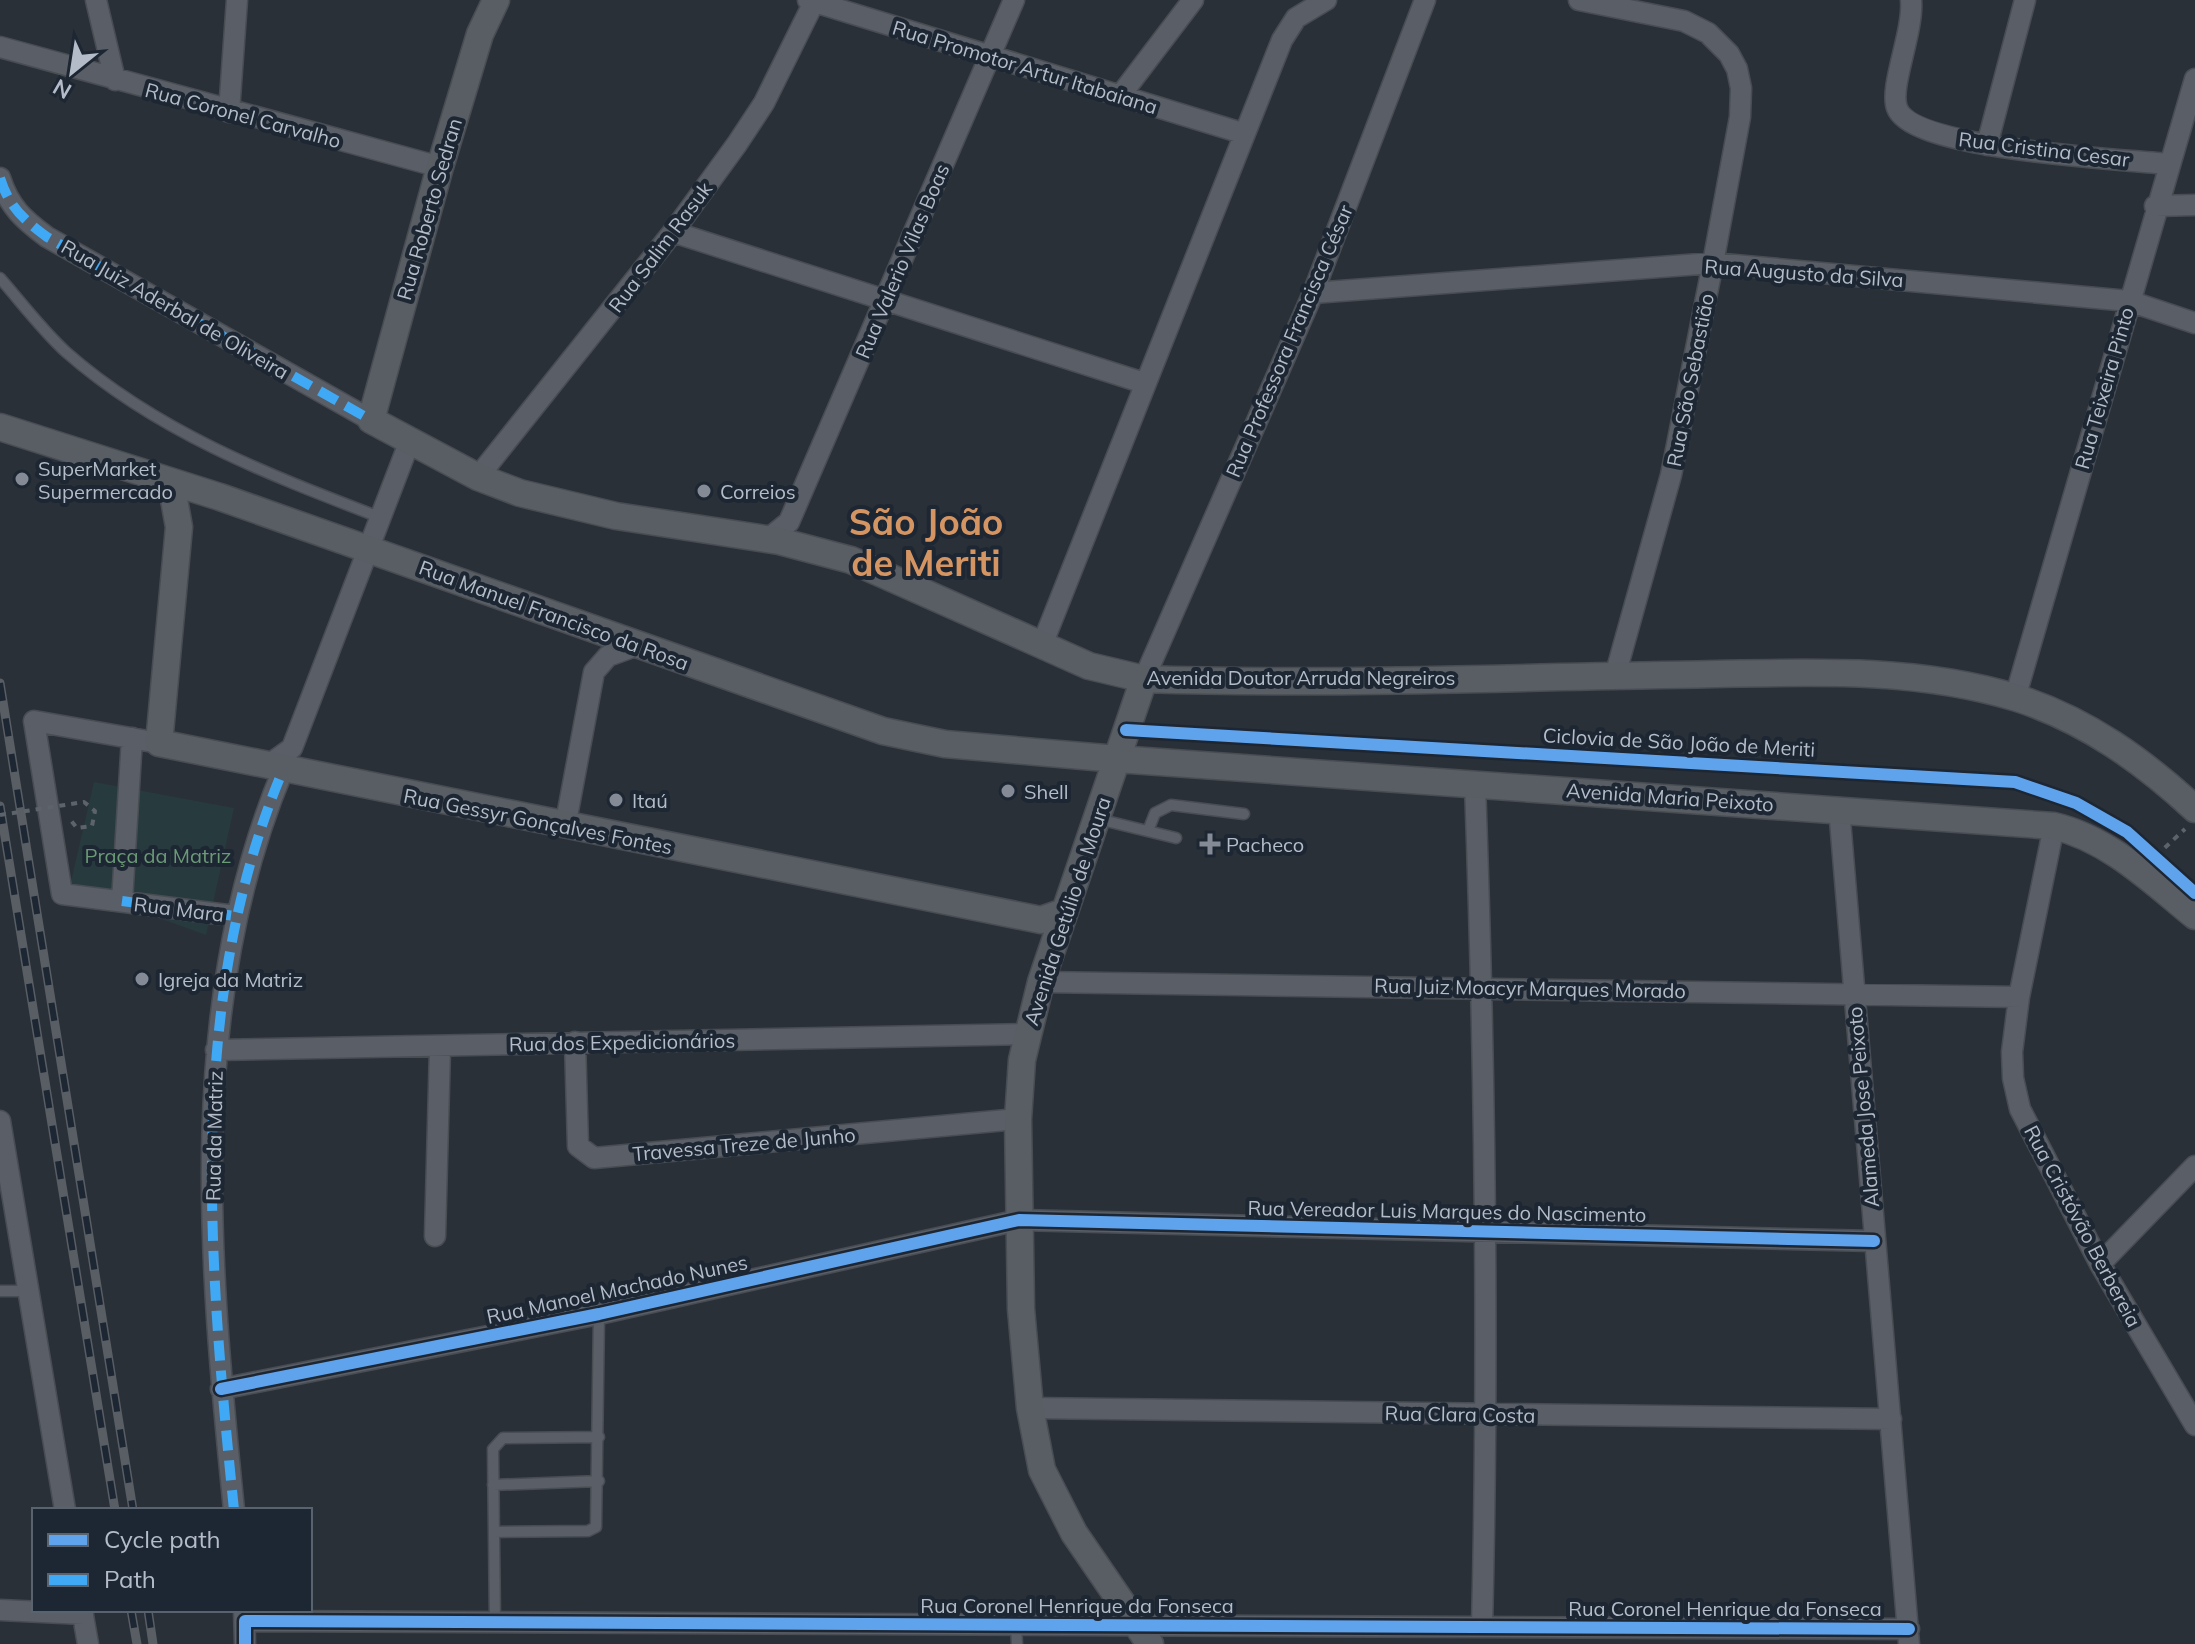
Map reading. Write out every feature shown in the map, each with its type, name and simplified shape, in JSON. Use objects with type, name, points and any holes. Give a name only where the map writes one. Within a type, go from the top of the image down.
[{"type":"main road","name":"Rua Roberto Sedran","points":[[371,420],[440,167],[480,34],[496,0]]},
{"type":"main road","name":"Avenida Doutor Arruda Negreiros","points":[[371,420],[409,443],[478,477],[520,493],[616,516],[768,539],[792,533],[894,576],[1089,666],[1144,679],[1835,673],[1952,682],[2015,698],[2073,722],[2133,755],[2195,809]]},
{"type":"main road","name":"Rua Manuel Francisco da Rosa","points":[[0,427],[220,497],[883,731],[945,744],[1117,759]]},
{"type":"main road","points":[[159,743],[179,527],[171,483]]},
{"type":"main road","points":[[179,527],[201,505],[220,497]]},
{"type":"main road","name":"Avenida Getúlio de Moura","points":[[1143,1634],[1074,1533],[1042,1470],[1030,1408],[1021,1309],[1018,1119],[1027,1034],[1054,924],[1098,819],[1144,679]]},
{"type":"main road","name":"Rua Gessyr Gonçalves Fontes","points":[[159,743],[1054,924]]},
{"type":"main road","name":"Avenida Maria Peixoto","points":[[1117,759],[1839,808],[2054,826],[2151,860],[2195,916]]},
{"type":"street","points":[[96,0],[115,80]]},
{"type":"street","points":[[229,112],[237,0]]},
{"type":"street","name":"Rua Valerio Vilas Boas","points":[[792,533],[887,298],[1014,0]]},
{"type":"street","points":[[1120,96],[1193,0]]},
{"type":"street","points":[[1042,645],[1242,133],[1282,40],[1296,18],[1326,0]]},
{"type":"street","name":"Rua Professora Francisca César","points":[[1144,679],[1313,293],[1425,0]]},
{"type":"street","name":"Rua São Sebastião","points":[[1579,0],[1684,21],[1718,41],[1737,69],[1741,88],[1740,117],[1671,475],[1615,676]]},
{"type":"street","name":"Rua Cristina Cesar","points":[[1911,0],[1911,28],[1895,95],[1901,116],[1913,126],[1987,145],[2168,164]]},
{"type":"street","points":[[1987,145],[2025,0]]},
{"type":"street","name":"Rua Promotor Artur Itabaiana","points":[[812,1],[1242,133]]},
{"type":"street","name":"Rua Salim Rasuk","points":[[478,477],[673,232],[764,103],[812,1]]},
{"type":"street","name":"Rua Coronel Carvalho","points":[[0,47],[229,112],[440,167]]},
{"type":"street","name":"Rua Teixeira Pinto","points":[[2015,698],[2155,206],[2195,79]]},
{"type":"street","name":"Rua Juiz Aderbal de Oliveira","points":[[0,178],[6,196],[19,216],[47,237],[371,420]]},
{"type":"street","points":[[2155,206],[2195,205]]},
{"type":"street","points":[[673,232],[887,298],[1144,383]]},
{"type":"street","name":"Rua Augusto da Silva","points":[[1313,293],[1713,263],[2129,301],[2195,323]]},
{"type":"street","name":"Rua da Matriz","points":[[234,1508],[221,1389],[212,1104],[216,1050],[235,916],[275,768],[292,748],[409,443]]},
{"type":"street","points":[[565,827],[594,672],[608,656],[638,645]]},
{"type":"street","name":"Rua Gessyr Gonçalves Fontes","points":[[34,721],[159,743]]},
{"type":"street","name":"Rua Mara","points":[[34,721],[62,894],[235,916]]},
{"type":"street","points":[[122,901],[132,738]]},
{"type":"street","points":[[1475,784],[1482,987],[1488,1414],[1482,1627]]},
{"type":"street","name":"Alameda Jose Peixoto","points":[[1839,808],[1909,1636]]},
{"type":"street","name":"Rua Cristóvão Berbereia","points":[[2054,826],[2019,997],[2012,1052],[2013,1078],[2020,1109],[2100,1264],[2195,1425]]},
{"type":"street","name":"Rua Juiz Moacyr Marques Morado","points":[[1041,982],[1853,992],[2019,997]]},
{"type":"street","name":"Rua dos Expedicionários","points":[[216,1050],[440,1048],[575,1042],[1027,1034]]},
{"type":"street","name":"Travessa Treze de Junho","points":[[575,1042],[578,1146],[594,1158],[1018,1119]]},
{"type":"street","points":[[435,1236],[440,1048]]},
{"type":"street","points":[[0,1121],[65,1508]]},
{"type":"street","points":[[2100,1264],[2195,1166]]},
{"type":"street","name":"Rua Vereador Luis Marques do Nascimento","points":[[1019,1220],[1874,1241]]},
{"type":"street","name":"Rua Manoel Machado Nunes","points":[[221,1389],[599,1314],[1019,1220]]},
{"type":"street","name":"Rua Clara Costa","points":[[1030,1408],[1891,1419]]},
{"type":"street","points":[[0,1610],[32,1611]]},
{"type":"street","points":[[83,1612],[88,1644]]},
{"type":"street","points":[[244,1616],[245,1644]]},
{"type":"street","name":"Rua Coronel Henrique da Fonseca","points":[[244,1616],[1017,1634],[1360,1636],[1482,1627],[1909,1636]]},
{"type":"lane","points":[[0,278],[64,350],[130,402],[243,464],[379,517]]},
{"type":"lane","points":[[1148,831],[1155,813],[1171,805],[1244,814]]},
{"type":"lane","points":[[1098,819],[1176,838]]},
{"type":"lane","points":[[0,1291],[28,1291]]},
{"type":"lane","points":[[494,1532],[588,1531],[596,1527],[599,1520],[599,1314]]},
{"type":"lane","points":[[495,1623],[493,1449],[503,1438],[599,1437]]},
{"type":"lane","points":[[493,1485],[599,1481]]},
{"type":"path","points":[[0,815],[84,802],[95,811],[92,826],[77,828],[69,818]]},
{"type":"path","points":[[2151,860],[2195,819]]},
{"type":"green space","name":"Praça da Matriz","points":[[94,782],[234,808],[206,935],[70,886]]},
{"type":"railway","points":[[0,683],[133,1508]]},
{"type":"railway","points":[[0,806],[115,1508]]},
{"type":"railway","points":[[131,1612],[137,1644]]},
{"type":"railway","points":[[148,1612],[153,1644]]},
{"type":"marked path","points":[[0,178],[18,212],[47,237],[371,420]]},
{"type":"marked path","points":[[234,1508],[217,1323],[213,1229],[212,1135],[218,1042],[230,949],[252,859],[283,770]]},
{"type":"marked path","points":[[122,901],[235,916]]},
{"type":"cycle path","name":"Ciclovia de São João de Meriti","points":[[1126,730],[2015,782],[2076,803],[2127,832],[2195,893]]},
{"type":"cycle path","points":[[221,1389],[599,1314],[1019,1220],[1874,1241]]},
{"type":"cycle path","points":[[245,1644],[245,1621],[1909,1629]]},
{"type":"place","name":"SuperMarket Supermercado","points":[[22,479]]},
{"type":"place","name":"Correios","points":[[704,491]]},
{"type":"place","name":"Shell","points":[[1008,791]]},
{"type":"place","name":"Itaú","points":[[616,800]]},
{"type":"place","name":"Pacheco","points":[[1210,844]]},
{"type":"place","name":"Igreja da Matriz","points":[[142,979]]},
{"type":"district","name":"São João de Meriti","points":[[926,542]]}]
